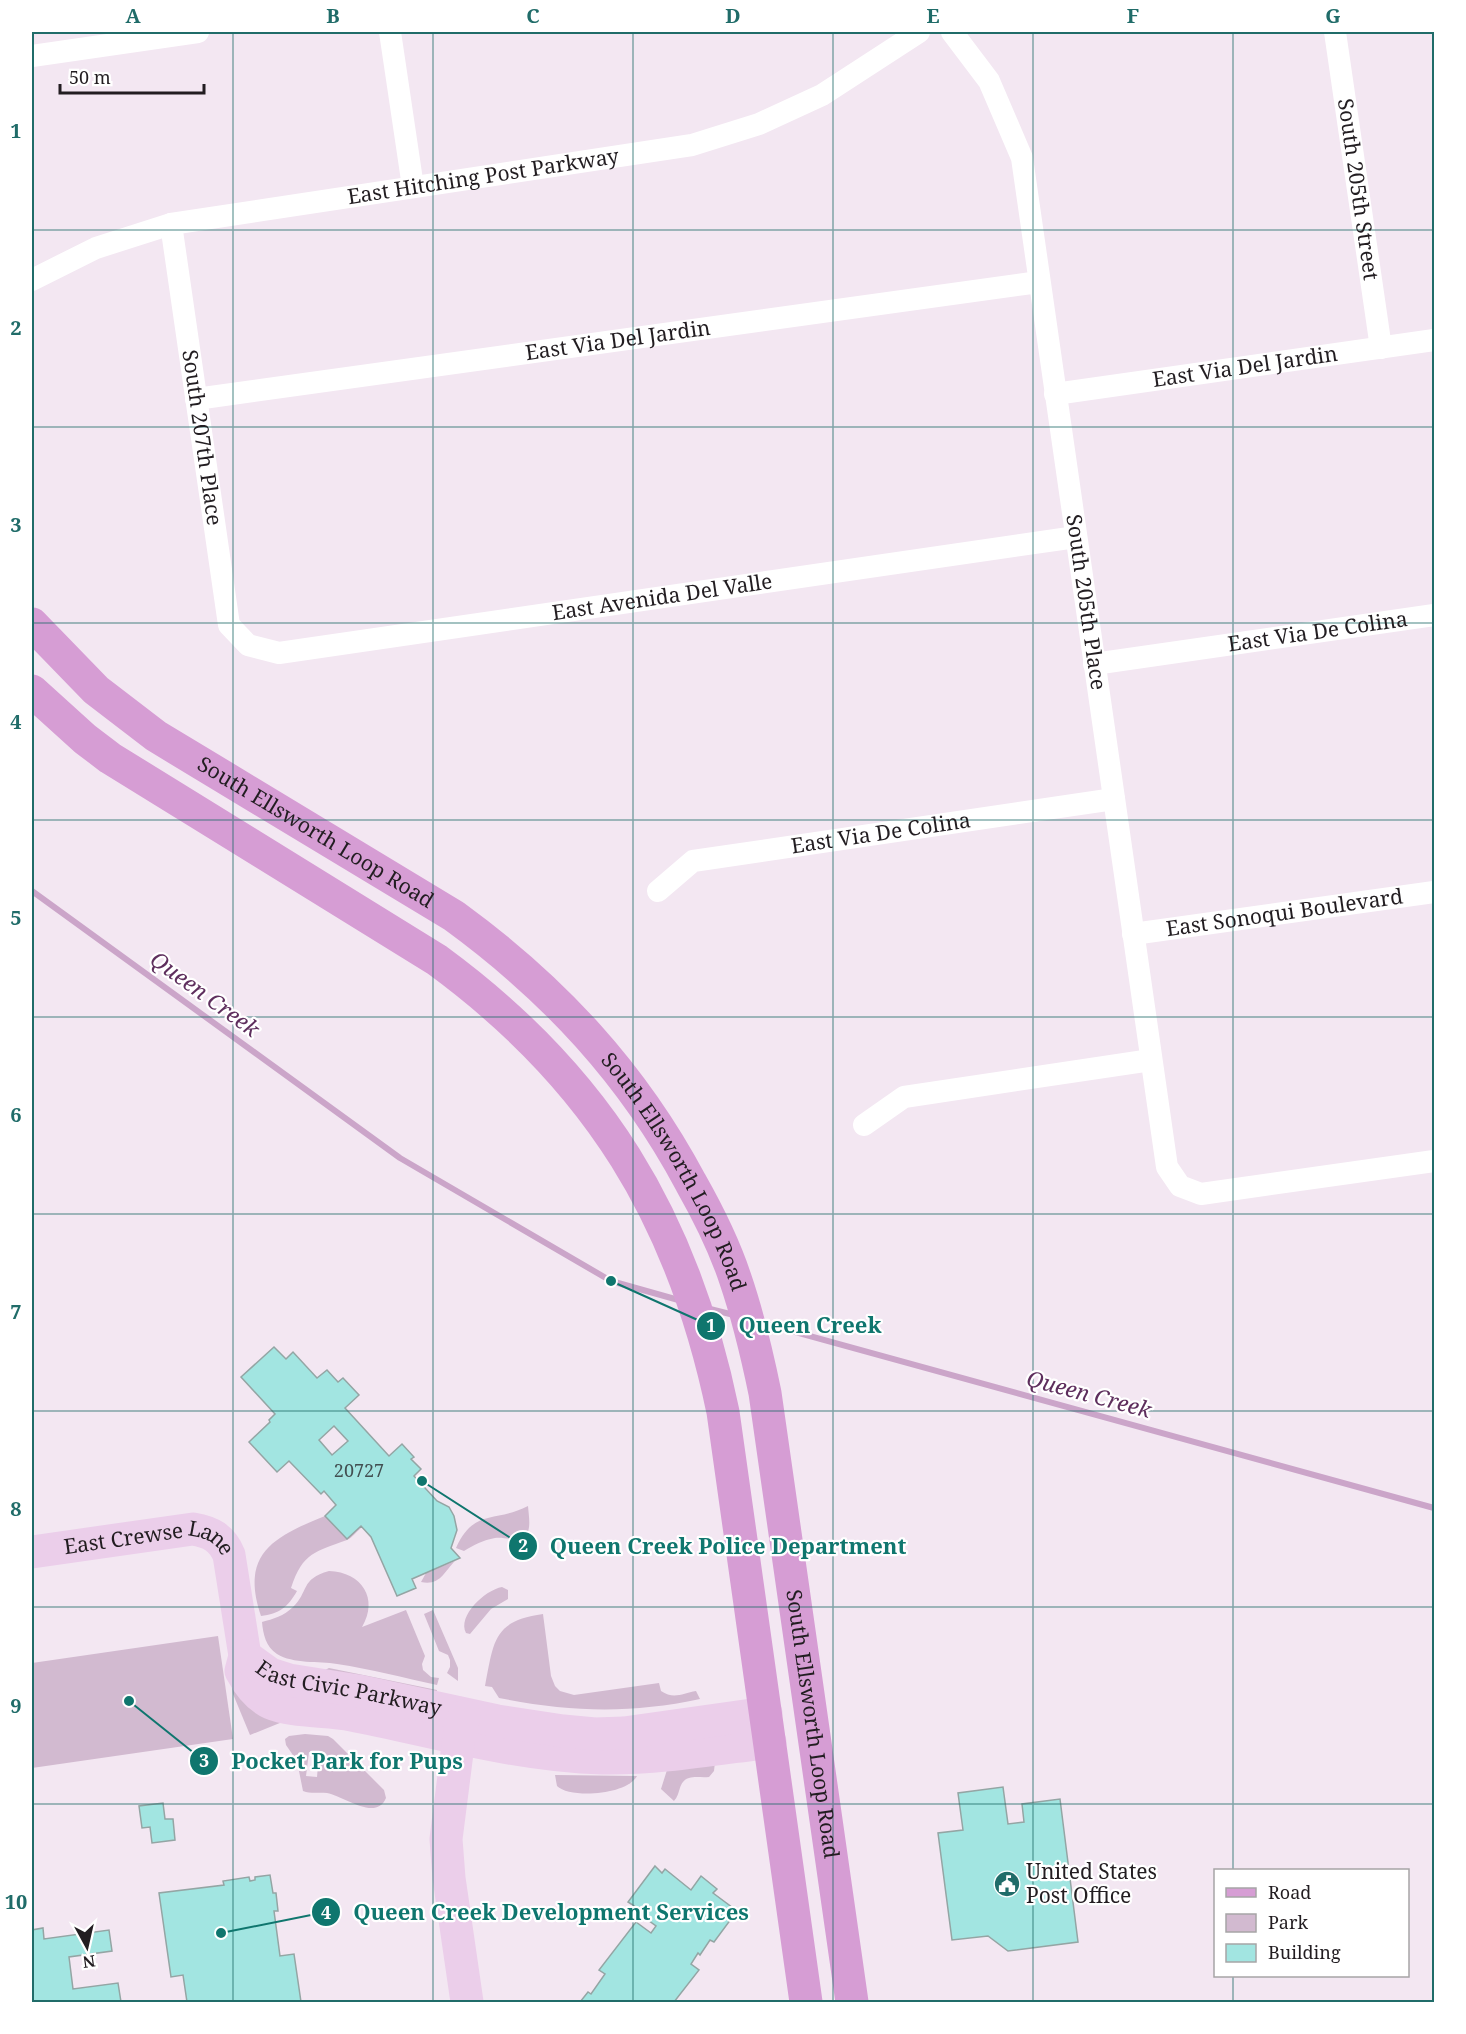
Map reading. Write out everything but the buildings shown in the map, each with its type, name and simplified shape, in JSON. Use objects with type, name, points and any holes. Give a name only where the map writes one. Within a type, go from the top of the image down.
[{"type":"main road","name":"South Ellsworth Loop Road","points":[[32,624],[96,690],[156,736],[454,916],[520,968],[567,1012],[628,1083],[655,1119],[704,1205],[728,1260],[746,1313],[765,1393],[852,2002]]},
{"type":"main road","name":"South Ellsworth Loop Road","points":[[32,691],[85,739],[110,758],[427,954],[465,980],[569,1079],[600,1119],[642,1184],[672,1245],[692,1294],[708,1344],[723,1412],[806,2002]]},
{"type":"street","points":[[32,56],[198,32]]},
{"type":"street","points":[[390,32],[413,187]]},
{"type":"street","name":"East Hitching Post Parkway","points":[[32,280],[96,248],[171,224],[692,145],[759,124],[822,95],[919,32]]},
{"type":"street","name":"South 205th Place","points":[[952,32],[989,81],[1022,158],[1167,1167],[1180,1186],[1201,1194],[1434,1161]]},
{"type":"street","name":"South 205th Street","points":[[1335,32],[1381,348]]},
{"type":"street","name":"South 207th Place","points":[[171,224],[229,625],[248,645]]},
{"type":"street","name":"East Via Del Jardin","points":[[196,399],[1039,282]]},
{"type":"street","name":"East Via Del Jardin","points":[[1055,394],[1434,340]]},
{"type":"street","name":"East Avenida Del Valle","points":[[248,645],[279,653],[1076,537]]},
{"type":"street","name":"East Via De Colina","points":[[1094,664],[1434,615]]},
{"type":"street","name":"East Via De Colina","points":[[658,891],[693,861],[1114,800]]},
{"type":"street","name":"East Sonoqui Boulevard","points":[[1133,934],[1434,892]]},
{"type":"street","points":[[864,1125],[904,1097],[1151,1060]]},
{"type":"street","name":"East Crewse Lane","points":[[32,1552],[193,1529],[208,1531],[225,1545],[229,1555],[245,1656]]},
{"type":"street","name":"East Civic Parkway","points":[[245,1656],[241,1671],[247,1684],[261,1697],[285,1707],[462,1726],[528,1726],[595,1734],[768,1728]]},
{"type":"street","points":[[462,1726],[446,1839],[449,1878],[467,2002]]},
{"type":"green space","points":[[528,1506],[529,1528],[525,1537],[491,1539],[464,1551],[456,1548],[463,1535],[478,1522]]},
{"type":"green space","points":[[325,1516],[347,1539],[362,1527],[349,1539],[318,1551],[306,1560],[300,1567],[291,1588],[297,1591],[290,1601],[282,1609],[261,1616],[256,1595],[255,1577],[258,1563],[276,1541]]},
{"type":"green space","points":[[455,1561],[437,1580],[421,1582],[426,1573]]},
{"type":"green space","points":[[329,1571],[350,1576],[364,1589],[369,1607],[362,1627],[406,1610],[425,1656],[422,1664],[423,1670],[431,1677],[439,1678],[437,1685],[350,1666],[291,1659],[277,1654],[270,1648],[262,1622],[290,1610],[313,1578]]},
{"type":"green space","points":[[502,1587],[508,1590],[508,1599],[491,1609],[470,1634],[466,1633],[465,1619],[474,1605],[488,1593]]},
{"type":"green space","points":[[433,1610],[458,1668],[458,1681],[447,1673],[450,1660],[448,1655],[439,1651],[424,1614]]},
{"type":"green space","points":[[543,1614],[551,1676],[560,1691],[574,1695],[659,1683],[661,1691],[666,1694],[678,1695],[696,1691],[700,1699],[649,1707],[600,1709],[550,1706],[499,1698],[492,1687],[485,1686],[494,1645],[505,1628],[514,1622]]},
{"type":"green space","points":[[218,1636],[233,1739],[32,1768],[32,1663]]},
{"type":"green space","points":[[329,1668],[437,1690],[436,1696],[317,1674]]},
{"type":"green space","points":[[230,1669],[297,1716],[250,1735],[233,1694]]},
{"type":"green space","points":[[305,1734],[328,1736],[333,1739],[384,1790],[386,1798],[381,1805],[367,1808],[327,1793],[303,1791],[297,1761],[286,1745],[285,1739],[289,1736]],"holes":[[[309,1752],[319,1754],[317,1777],[306,1776]]]},
{"type":"green space","points":[[715,1762],[714,1771],[709,1777],[692,1777],[685,1780],[674,1801],[661,1789],[667,1770]]},
{"type":"green space","points":[[555,1775],[637,1776],[631,1782],[611,1791],[585,1794],[574,1793],[557,1786]]},
{"type":"waterway","name":"Queen Creek","points":[[32,891],[400,1158],[611,1281],[682,1301]]},
{"type":"waterway","name":"Queen Creek","points":[[706,1308],[734,1315]]},
{"type":"waterway","name":"Queen Creek","points":[[759,1322],[1434,1508]]},
{"type":"place","name":"Queen Creek","points":[[611,1281]]},
{"type":"place","name":"Queen Creek Police Department","points":[[422,1481]]},
{"type":"place","name":"Pocket Park for Pups","points":[[129,1701]]},
{"type":"place","name":"United States Post Office","points":[[1007,1884]]},
{"type":"place","name":"Queen Creek Development Services","points":[[221,1933]]}]
